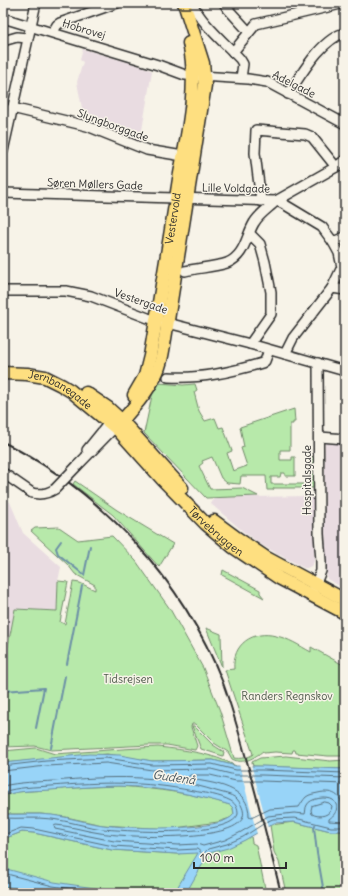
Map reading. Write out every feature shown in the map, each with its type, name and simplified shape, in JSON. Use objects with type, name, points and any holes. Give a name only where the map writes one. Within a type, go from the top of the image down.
[{"type":"main road","name":"Vestervold","points":[[115,421],[136,392],[145,376],[162,321],[182,198],[204,94],[177,3]]},
{"type":"main road","name":"Vestervold","points":[[182,198],[183,156],[194,86],[203,63],[184,3]]},
{"type":"main road","name":"Jernbanegade","points":[[3,367],[32,369],[56,376],[76,387],[115,421]]},
{"type":"main road","name":"Jernbanegade","points":[[3,372],[36,375],[54,380],[115,421]]},
{"type":"main road","name":"Tørvebryggen","points":[[115,421],[212,519],[345,613]]},
{"type":"main road","name":"Tørvebryggen","points":[[313,590],[345,600]]},
{"type":"street","points":[[3,151],[36,3]]},
{"type":"street","points":[[53,32],[60,23],[117,3]]},
{"type":"street","points":[[192,3],[201,18],[240,59],[243,64],[242,78]]},
{"type":"street","points":[[224,3],[249,32]]},
{"type":"street","points":[[233,52],[256,24],[345,3]]},
{"type":"street","name":"Hobrovej","points":[[3,18],[158,65],[198,74]]},
{"type":"street","points":[[288,94],[315,56],[331,39],[345,33]]},
{"type":"street","points":[[3,41],[17,36],[27,38]]},
{"type":"street","name":"Adelgade","points":[[198,74],[267,82],[345,124]]},
{"type":"street","name":"Slyngborggade","points":[[12,108],[87,126],[147,150],[183,156]]},
{"type":"street","points":[[261,201],[256,160],[256,130],[305,134],[312,137],[336,167]]},
{"type":"street","name":"Lille Voldgade","points":[[182,198],[276,201],[336,167],[345,160]]},
{"type":"street","name":"Søren Møllers Gade","points":[[3,193],[182,198]]},
{"type":"street","points":[[185,270],[228,262],[234,258],[245,246],[253,224],[257,218],[276,201],[282,203],[322,228],[333,242],[339,253],[342,267],[332,288],[293,338],[285,354]]},
{"type":"street","points":[[250,234],[260,244],[271,292],[271,314],[250,344]]},
{"type":"street","points":[[333,242],[345,237]]},
{"type":"street","points":[[332,288],[345,290]]},
{"type":"street","name":"Vestergade","points":[[3,291],[66,291],[91,296],[162,321],[345,371]]},
{"type":"street","points":[[168,377],[195,377],[232,372],[262,363],[265,360],[269,350]]},
{"type":"street","name":"Hospitalsgade","points":[[313,590],[320,573],[322,561],[319,534],[320,437],[318,363]]},
{"type":"street","points":[[3,473],[32,493],[44,494],[50,492],[55,489],[77,466],[92,443],[115,421]]},
{"type":"street","points":[[320,437],[345,439]]},
{"type":"shaded area","points":[[83,49],[144,67],[152,71],[140,142],[79,119],[82,108],[77,82],[83,62],[80,60]]},
{"type":"shaded area","points":[[325,441],[345,444],[345,589],[327,579],[325,529]]},
{"type":"shaded area","points":[[224,488],[253,497],[311,496],[314,500],[314,562],[311,566],[304,568],[260,544],[210,503]]},
{"type":"shaded area","points":[[3,497],[10,502],[23,533],[61,567],[58,581],[57,611],[15,609],[3,672]]},
{"type":"green space","points":[[159,383],[183,385],[195,384],[197,390],[194,392],[199,411],[205,421],[215,418],[219,428],[223,427],[232,451],[227,453],[233,471],[247,466],[241,448],[244,447],[240,427],[294,409],[295,422],[290,424],[290,450],[280,450],[280,460],[292,460],[292,457],[295,457],[295,476],[285,476],[285,473],[281,473],[280,477],[271,477],[271,484],[309,484],[308,457],[314,457],[314,488],[274,488],[273,490],[267,490],[266,476],[241,476],[240,484],[227,483],[221,478],[212,457],[202,461],[203,463],[199,466],[210,489],[242,488],[258,496],[206,498],[144,433],[153,391]]},
{"type":"green space","points":[[75,481],[117,510],[173,544],[159,567],[113,515],[73,484]]},
{"type":"green space","points":[[59,527],[78,540],[112,536],[136,561],[170,609],[203,668],[220,711],[234,758],[244,758],[253,754],[225,670],[234,669],[236,652],[240,646],[252,637],[259,635],[285,638],[311,652],[311,647],[345,666],[345,756],[296,753],[295,750],[293,750],[292,753],[264,753],[263,751],[248,760],[236,761],[232,759],[228,752],[214,743],[195,724],[192,724],[191,727],[197,746],[195,750],[167,745],[51,750],[35,746],[3,747],[3,672],[15,609],[57,611],[58,581],[68,582],[60,622],[65,624],[73,582],[80,583],[95,590],[95,585],[75,574],[68,565],[31,531],[35,528]]},
{"type":"green space","points":[[223,570],[260,590],[260,593],[264,598],[222,575]]},
{"type":"green space","points":[[206,628],[221,634],[222,667]]},
{"type":"green space","points":[[192,726],[194,726],[213,745],[224,752],[223,756],[201,749]]},
{"type":"green space","points":[[158,747],[208,755],[236,766],[213,760],[152,761],[107,754],[3,763],[3,751],[36,748],[55,754]]},
{"type":"green space","points":[[286,756],[330,761],[345,760],[345,769],[253,766],[252,762],[260,758]]},
{"type":"green space","points":[[119,786],[161,790],[203,797],[230,805],[233,808],[234,814],[233,817],[218,822],[168,829],[102,825],[66,817],[41,814],[3,814],[3,796],[16,792]]},
{"type":"green space","points":[[294,822],[331,831],[345,831],[345,893],[286,893],[279,862],[274,852],[270,825]]},
{"type":"green space","points":[[22,832],[34,833],[112,850],[178,854],[240,842],[251,836],[252,843],[256,845],[266,893],[3,893],[3,839]]},
{"type":"water","name":"Gudenå","points":[[89,754],[120,755],[152,761],[213,760],[236,766],[345,769],[345,831],[331,831],[294,822],[274,823],[228,848],[209,853],[186,893],[174,893],[198,853],[177,854],[112,850],[34,833],[22,832],[3,839],[3,814],[46,814],[103,825],[172,828],[212,824],[226,820],[234,814],[233,808],[230,805],[189,794],[147,788],[102,786],[27,791],[3,796],[3,763]]},
{"type":"water","points":[[3,868],[54,882],[128,893],[43,893],[3,886]]},
{"type":"pier","points":[[239,764],[251,764],[268,828],[259,834],[257,834]]},
{"type":"waterway","points":[[61,541],[56,548],[58,554],[84,575],[90,546]]},
{"type":"waterway","points":[[67,664],[82,586]]},
{"type":"waterway","points":[[51,748],[65,676]]},
{"type":"waterway","points":[[3,691],[44,688],[36,728]]},
{"type":"waterway","points":[[315,825],[317,853],[324,893]]},
{"type":"railway","points":[[3,442],[39,462],[73,486],[105,513],[135,542],[162,574],[186,609],[206,645],[223,683],[246,759],[281,893]]},
{"type":"park label","name":"Tidsrejsen","points":[[128,679]]},
{"type":"park label","name":"Randers Regnskov","points":[[287,696]]}]
